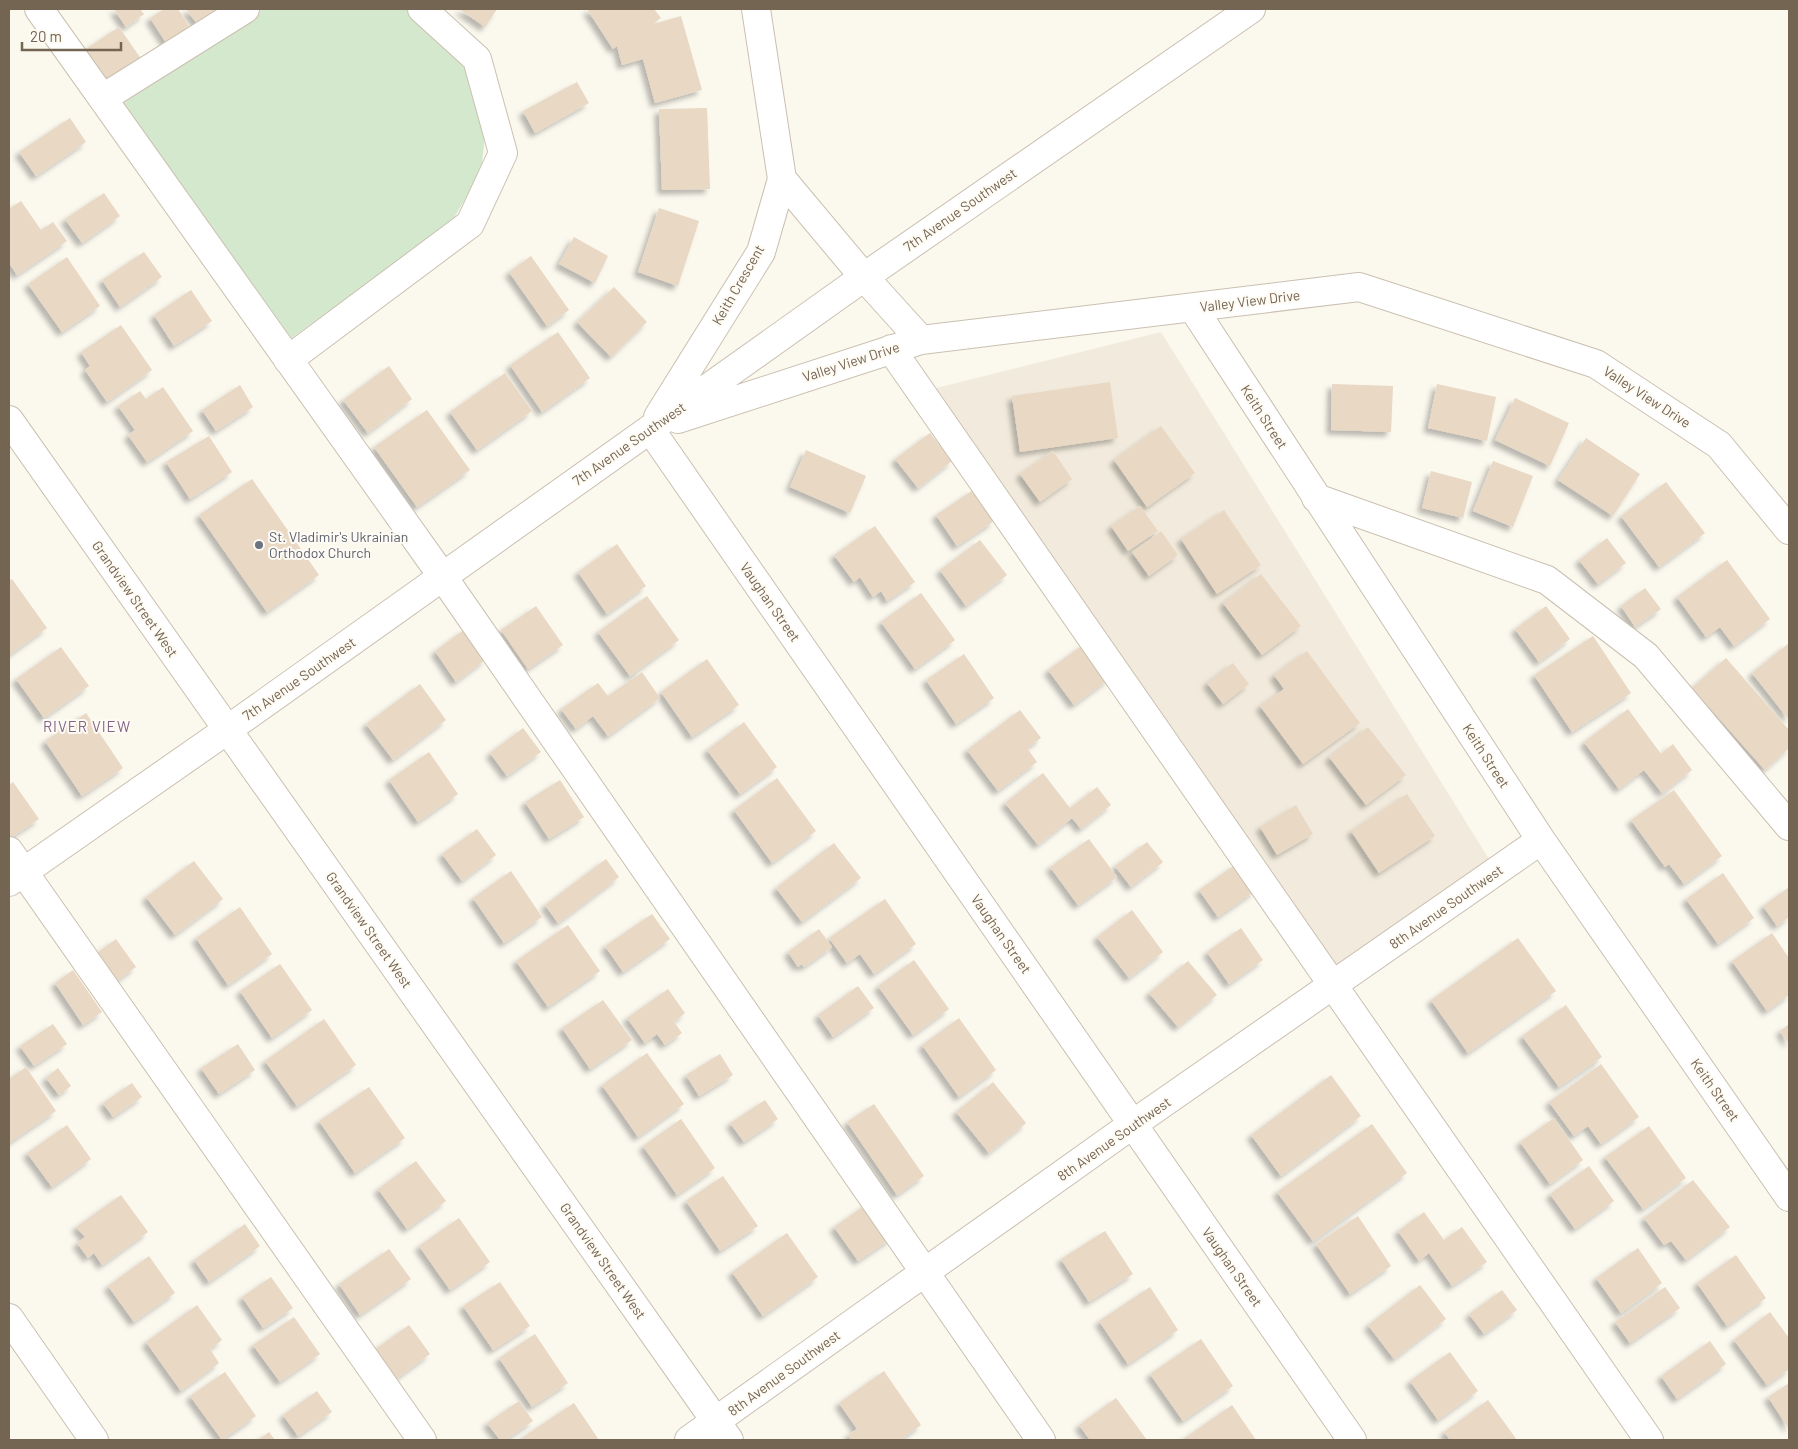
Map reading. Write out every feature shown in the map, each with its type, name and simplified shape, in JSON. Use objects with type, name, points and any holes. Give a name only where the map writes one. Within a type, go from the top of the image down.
[{"type":"street","points":[[39,9],[443,577],[1041,1440]]},
{"type":"street","points":[[103,98],[245,9]]},
{"type":"street","points":[[288,360],[470,224],[503,153],[477,59],[422,9]]},
{"type":"street","name":"Keith Crescent","points":[[650,429],[761,252],[782,179],[756,9]]},
{"type":"street","name":"7th Avenue Southwest","points":[[14,868],[228,730],[864,277],[1252,9]]},
{"type":"street","points":[[782,179],[864,277],[921,340]]},
{"type":"street","name":"Valley View Drive","points":[[650,429],[921,340],[1359,287],[1596,364],[1719,445],[1789,530]]},
{"type":"street","name":"Keith Street","points":[[1193,308],[1541,840],[1789,1197]]},
{"type":"street","points":[[891,349],[1332,987],[1649,1440]]},
{"type":"street","name":"Grandview Street West","points":[[9,420],[722,1431]]},
{"type":"street","name":"Vaughan Street","points":[[650,429],[1352,1440]]},
{"type":"street","points":[[1316,498],[1547,580],[1646,656],[1789,826]]},
{"type":"street","name":"8th Avenue Southwest","points":[[689,1440],[722,1431],[925,1272],[1133,1124],[1541,840]]},
{"type":"street","points":[[14,868],[422,1440]]},
{"type":"street","points":[[9,1318],[94,1440]]},
{"type":"shaded area","points":[[1161,332],[1489,859],[1337,975],[928,390]]},
{"type":"green space","points":[[258,9],[407,9],[429,20],[457,54],[475,89],[486,126],[481,173],[452,221],[285,343],[118,107],[251,11]]},
{"type":"building","points":[[114,9],[140,9],[144,14],[126,27]]},
{"type":"building","points":[[164,9],[178,9],[194,34],[170,49],[150,18]]},
{"type":"building","points":[[186,9],[219,9],[198,25]]},
{"type":"building","points":[[459,9],[497,9],[485,27]]},
{"type":"building","points":[[587,9],[654,9],[661,18],[650,25],[681,16],[702,90],[655,103],[643,59],[622,65],[617,46],[613,49]]},
{"type":"building","points":[[119,27],[144,63],[111,85],[86,49]]},
{"type":"building","points":[[577,82],[589,103],[535,133],[523,111]]},
{"type":"building","points":[[707,108],[710,189],[662,190],[659,109]]},
{"type":"building","points":[[70,118],[86,142],[36,176],[19,152]]},
{"type":"building","points":[[104,193],[120,216],[82,243],[65,219]]},
{"type":"building","points":[[21,201],[41,230],[53,222],[67,241],[17,275],[9,263],[9,209]]},
{"type":"building","points":[[659,208],[699,221],[678,286],[638,272]]},
{"type":"building","points":[[574,237],[608,256],[595,283],[559,264]]},
{"type":"building","points":[[144,252],[162,277],[120,307],[102,280]]},
{"type":"building","points":[[531,256],[569,310],[547,326],[509,272]]},
{"type":"building","points":[[67,257],[100,306],[62,332],[28,284]]},
{"type":"building","points":[[614,287],[647,322],[611,357],[577,322]]},
{"type":"building","points":[[191,290],[212,321],[174,346],[154,315]]},
{"type":"building","points":[[121,325],[152,370],[107,402],[85,370],[90,366],[81,352]]},
{"type":"building","points":[[558,332],[590,378],[542,412],[510,365]]},
{"type":"building","points":[[389,366],[412,399],[368,433],[343,400]]},
{"type":"building","points":[[505,373],[532,411],[477,450],[450,412]]},
{"type":"building","points":[[1110,382],[1118,438],[1020,452],[1012,396]]},
{"type":"building","points":[[1332,384],[1393,386],[1391,432],[1331,430]]},
{"type":"building","points":[[1437,384],[1496,397],[1487,441],[1428,428]]},
{"type":"building","points":[[240,385],[253,407],[216,431],[202,410]]},
{"type":"building","points":[[163,387],[193,431],[147,462],[128,435],[135,430],[118,406],[140,391],[146,399]]},
{"type":"building","points":[[1515,398],[1569,423],[1550,466],[1495,440]]},
{"type":"building","points":[[427,410],[470,470],[417,507],[374,447]]},
{"type":"building","points":[[1161,426],[1195,473],[1147,507],[1114,460]]},
{"type":"building","points":[[930,433],[952,461],[918,488],[895,459]]},
{"type":"building","points":[[209,436],[232,472],[190,499],[166,462]]},
{"type":"building","points":[[1586,438],[1640,474],[1613,516],[1558,480]]},
{"type":"building","points":[[806,450],[866,476],[850,513],[790,487]]},
{"type":"building","points":[[1053,451],[1072,479],[1040,502],[1020,474]]},
{"type":"building","points":[[1493,461],[1533,476],[1513,527],[1473,511]]},
{"type":"building","points":[[1431,471],[1472,482],[1463,518],[1422,508]]},
{"type":"building","name":"St. Vladimir's Ukrainian Orthodox Church","points":[[252,479],[319,575],[267,612],[199,515]]},
{"type":"building","points":[[1666,482],[1705,533],[1659,567],[1621,516]]},
{"type":"building","points":[[973,490],[994,521],[957,546],[936,515]]},
{"type":"building","points":[[1140,506],[1158,531],[1128,551],[1111,526]]},
{"type":"building","points":[[1224,510],[1261,565],[1217,594],[1181,539]]},
{"type":"building","points":[[875,526],[915,582],[887,601],[881,591],[873,597],[860,577],[854,582],[834,555]]},
{"type":"building","points":[[1161,531],[1178,555],[1149,576],[1132,552]]},
{"type":"building","points":[[1607,538],[1626,563],[1598,584],[1579,560]]},
{"type":"building","points":[[980,540],[1007,575],[966,606],[940,570]]},
{"type":"building","points":[[617,544],[646,586],[607,614],[578,572]]},
{"type":"building","points":[[1727,560],[1770,619],[1734,646],[1720,627],[1706,637],[1677,597]]},
{"type":"building","points":[[1261,574],[1301,626],[1262,655],[1223,603]]},
{"type":"building","points":[[12,579],[47,628],[9,655],[9,581]]},
{"type":"building","points":[[1645,588],[1661,609],[1635,627],[1621,606]]},
{"type":"building","points":[[921,593],[955,640],[915,669],[881,622]]},
{"type":"building","points":[[647,596],[679,640],[630,676],[598,632]]},
{"type":"building","points":[[536,606],[563,645],[528,669],[501,630]]},
{"type":"building","points":[[1546,606],[1570,639],[1539,662],[1515,629]]},
{"type":"building","points":[[465,629],[486,659],[456,682],[435,651]]},
{"type":"building","points":[[1593,636],[1631,693],[1572,732],[1534,675]]},
{"type":"building","points":[[1789,643],[1789,720],[1752,673]]},
{"type":"building","points":[[1084,644],[1109,679],[1074,705],[1048,670]]},
{"type":"building","points":[[61,647],[89,686],[44,718],[16,679]]},
{"type":"building","points":[[1307,651],[1360,723],[1303,764],[1260,706],[1284,689],[1274,675]]},
{"type":"building","points":[[964,654],[994,698],[956,724],[926,680]]},
{"type":"building","points":[[1726,658],[1789,730],[1789,748],[1765,770],[1692,688]]},
{"type":"building","points":[[707,659],[739,705],[692,737],[661,692]]},
{"type":"building","points":[[1233,663],[1249,684],[1223,704],[1207,683]]},
{"type":"building","points":[[642,672],[660,698],[608,736],[593,716],[576,729],[561,709],[598,683],[608,696]]},
{"type":"building","points":[[420,684],[446,720],[393,760],[366,724]]},
{"type":"building","points":[[1628,709],[1661,754],[1673,744],[1692,770],[1662,793],[1644,770],[1619,789],[1584,742]]},
{"type":"building","points":[[1020,710],[1041,738],[1027,748],[1037,762],[998,791],[967,750]]},
{"type":"building","points":[[86,713],[123,768],[82,796],[45,741]]},
{"type":"building","points":[[744,722],[777,767],[740,794],[707,750]]},
{"type":"building","points":[[1368,727],[1406,775],[1366,805],[1329,757]]},
{"type":"building","points":[[523,728],[541,752],[507,776],[490,753]]},
{"type":"building","points":[[429,752],[458,794],[418,822],[389,780]]},
{"type":"building","points":[[1043,773],[1070,808],[1097,787],[1111,805],[1081,829],[1072,818],[1038,845],[1005,803]]},
{"type":"building","points":[[777,778],[816,831],[772,863],[734,810]]},
{"type":"building","points":[[560,780],[584,817],[549,839],[525,802]]},
{"type":"building","points":[[13,782],[39,819],[9,839],[9,785]]},
{"type":"building","points":[[1674,790],[1722,856],[1684,884],[1669,864],[1665,867],[1631,820]]},
{"type":"building","points":[[1407,794],[1435,836],[1379,873],[1351,831]]},
{"type":"building","points":[[1296,805],[1313,834],[1277,855],[1260,827]]},
{"type":"building","points":[[477,829],[496,855],[462,881],[442,854]]},
{"type":"building","points":[[1089,839],[1117,877],[1078,905],[1050,867]]},
{"type":"building","points":[[1147,842],[1163,862],[1131,887],[1115,866]]},
{"type":"building","points":[[834,843],[861,878],[802,922],[776,888]]},
{"type":"building","points":[[606,859],[619,877],[558,923],[545,905]]},
{"type":"building","points":[[194,861],[223,899],[175,935],[146,897]]},
{"type":"building","points":[[1236,864],[1255,891],[1218,917],[1199,890]]},
{"type":"building","points":[[511,871],[542,917],[504,943],[473,898]]},
{"type":"building","points":[[1723,873],[1754,918],[1718,944],[1686,899]]},
{"type":"building","points":[[1789,887],[1789,917],[1777,926],[1763,906]]},
{"type":"building","points":[[885,899],[916,944],[874,974],[860,954],[847,963],[829,938]]},
{"type":"building","points":[[240,907],[272,954],[228,985],[196,938]]},
{"type":"building","points":[[1132,910],[1163,952],[1129,978],[1097,937]]},
{"type":"building","points":[[652,914],[670,939],[623,972],[605,946]]},
{"type":"building","points":[[568,925],[600,971],[548,1007],[516,961]]},
{"type":"building","points":[[1241,928],[1263,960],[1229,984],[1207,952]]},
{"type":"building","points":[[819,929],[832,947],[804,967],[802,964],[798,967],[788,952]]},
{"type":"building","points":[[1772,933],[1789,958],[1789,995],[1767,1011],[1732,961]]},
{"type":"building","points":[[1518,938],[1556,991],[1468,1053],[1431,1000]]},
{"type":"building","points":[[116,939],[136,967],[114,983],[93,956]]},
{"type":"building","points":[[914,960],[949,1009],[913,1035],[878,986]]},
{"type":"building","points":[[1188,961],[1217,995],[1178,1027],[1149,993]]},
{"type":"building","points":[[280,964],[312,1010],[272,1038],[240,991]]},
{"type":"building","points":[[73,970],[102,1012],[83,1025],[55,983]]},
{"type":"building","points":[[858,986],[874,1008],[833,1037],[818,1015]]},
{"type":"building","points":[[668,989],[685,1013],[674,1022],[682,1033],[665,1045],[657,1034],[645,1043],[627,1018]]},
{"type":"building","points":[[603,1000],[632,1040],[590,1069],[562,1028]]},
{"type":"building","points":[[1566,1005],[1602,1057],[1559,1087],[1522,1036]]},
{"type":"building","points":[[959,1018],[996,1070],[959,1097],[922,1045]]},
{"type":"building","points":[[324,1019],[356,1065],[297,1106],[265,1061]]},
{"type":"building","points":[[53,1024],[67,1044],[34,1066],[20,1046]]},
{"type":"building","points":[[1789,1024],[1789,1044],[1780,1031]]},
{"type":"building","points":[[238,1044],[255,1070],[219,1094],[201,1068]]},
{"type":"building","points":[[647,1053],[684,1104],[638,1137],[602,1085]]},
{"type":"building","points":[[720,1054],[733,1075],[699,1096],[686,1075]]},
{"type":"building","points":[[1601,1064],[1639,1117],[1601,1144],[1588,1126],[1574,1136],[1549,1102]]},
{"type":"building","points":[[26,1067],[56,1111],[9,1143],[9,1079]]},
{"type":"building","points":[[58,1068],[71,1086],[59,1095],[46,1078]]},
{"type":"building","points":[[1331,1075],[1361,1116],[1281,1176],[1251,1135]]},
{"type":"building","points":[[993,1082],[1026,1123],[989,1153],[956,1112]]},
{"type":"building","points":[[132,1083],[142,1097],[113,1117],[103,1103]]},
{"type":"building","points":[[369,1087],[405,1138],[355,1173],[319,1121]]},
{"type":"building","points":[[765,1100],[778,1119],[744,1142],[730,1123]]},
{"type":"building","points":[[874,1104],[924,1176],[897,1195],[847,1122]]},
{"type":"building","points":[[1554,1118],[1583,1160],[1550,1184],[1520,1142]]},
{"type":"building","points":[[681,1119],[715,1168],[677,1195],[643,1146]]},
{"type":"building","points":[[1372,1124],[1407,1173],[1313,1241],[1277,1192]]},
{"type":"building","points":[[67,1125],[91,1159],[52,1187],[27,1153]]},
{"type":"building","points":[[1649,1126],[1686,1178],[1643,1209],[1605,1157]]},
{"type":"building","points":[[416,1161],[446,1201],[407,1229],[378,1189]]},
{"type":"building","points":[[1589,1166],[1614,1201],[1575,1229],[1550,1194]]},
{"type":"building","points":[[723,1176],[758,1226],[720,1251],[686,1201]]},
{"type":"building","points":[[1693,1180],[1730,1227],[1686,1260],[1671,1241],[1664,1245],[1644,1218]]},
{"type":"building","points":[[121,1195],[148,1232],[102,1265],[94,1253],[88,1258],[77,1243],[85,1237],[76,1227]]},
{"type":"building","points":[[868,1203],[892,1238],[858,1261],[834,1227]]},
{"type":"building","points":[[1424,1212],[1444,1240],[1462,1227],[1487,1262],[1452,1286],[1429,1253],[1419,1261],[1398,1231]]},
{"type":"building","points":[[1358,1216],[1391,1266],[1350,1294],[1316,1244]]},
{"type":"building","points":[[459,1218],[490,1262],[450,1290],[419,1246]]},
{"type":"building","points":[[245,1224],[260,1246],[209,1282],[194,1260]]},
{"type":"building","points":[[1105,1231],[1133,1274],[1089,1302],[1061,1259]]},
{"type":"building","points":[[787,1233],[818,1277],[763,1316],[732,1272]]},
{"type":"building","points":[[1638,1248],[1662,1283],[1621,1313],[1596,1278]]},
{"type":"building","points":[[389,1249],[411,1279],[360,1315],[339,1284]]},
{"type":"building","points":[[1736,1255],[1766,1298],[1727,1326],[1697,1283]]},
{"type":"building","points":[[149,1256],[175,1293],[134,1322],[108,1286]]},
{"type":"building","points":[[271,1277],[293,1308],[263,1328],[242,1297]]},
{"type":"building","points":[[500,1282],[530,1326],[493,1350],[463,1306]]},
{"type":"building","points":[[1420,1285],[1446,1319],[1394,1359],[1368,1325]]},
{"type":"building","points":[[1150,1287],[1178,1330],[1128,1364],[1099,1321]]},
{"type":"building","points":[[1665,1287],[1680,1308],[1630,1343],[1615,1322]]},
{"type":"building","points":[[1502,1290],[1517,1310],[1484,1334],[1469,1314]]},
{"type":"building","points":[[197,1305],[222,1340],[210,1349],[219,1363],[181,1391],[146,1342]]},
{"type":"building","points":[[1770,1312],[1789,1338],[1789,1369],[1767,1385],[1734,1340]]},
{"type":"building","points":[[294,1317],[320,1354],[280,1382],[253,1345]]},
{"type":"building","points":[[409,1325],[430,1354],[396,1379],[374,1350]]},
{"type":"building","points":[[535,1334],[568,1383],[532,1407],[499,1358]]},
{"type":"building","points":[[1201,1339],[1233,1386],[1183,1421],[1150,1374]]},
{"type":"building","points":[[1710,1341],[1726,1364],[1677,1399],[1661,1376]]},
{"type":"building","points":[[1450,1352],[1478,1391],[1438,1420],[1410,1381]]},
{"type":"building","points":[[884,1371],[921,1425],[900,1440],[851,1440],[848,1435],[857,1429],[839,1403]]},
{"type":"building","points":[[225,1372],[256,1416],[222,1440],[190,1396]]},
{"type":"building","points":[[1789,1383],[1789,1429],[1768,1397]]},
{"type":"building","points":[[317,1391],[332,1412],[298,1436],[283,1415]]},
{"type":"building","points":[[1116,1398],[1147,1440],[1090,1440],[1079,1425]]},
{"type":"building","points":[[1488,1400],[1517,1440],[1450,1440],[1444,1432]]},
{"type":"building","points":[[519,1401],[533,1421],[505,1440],[500,1440],[487,1423]]},
{"type":"building","points":[[574,1403],[599,1440],[525,1440],[523,1437]]},
{"type":"building","points":[[1232,1405],[1256,1440],[1182,1440]]},
{"type":"building","points":[[269,1432],[275,1440],[258,1440]]},
{"type":"place","name":"St. Vladimir's Ukrainian Orthodox Church","points":[[259,545]]},
{"type":"district","name":"RIVER VIEW","points":[[87,727]]}]
